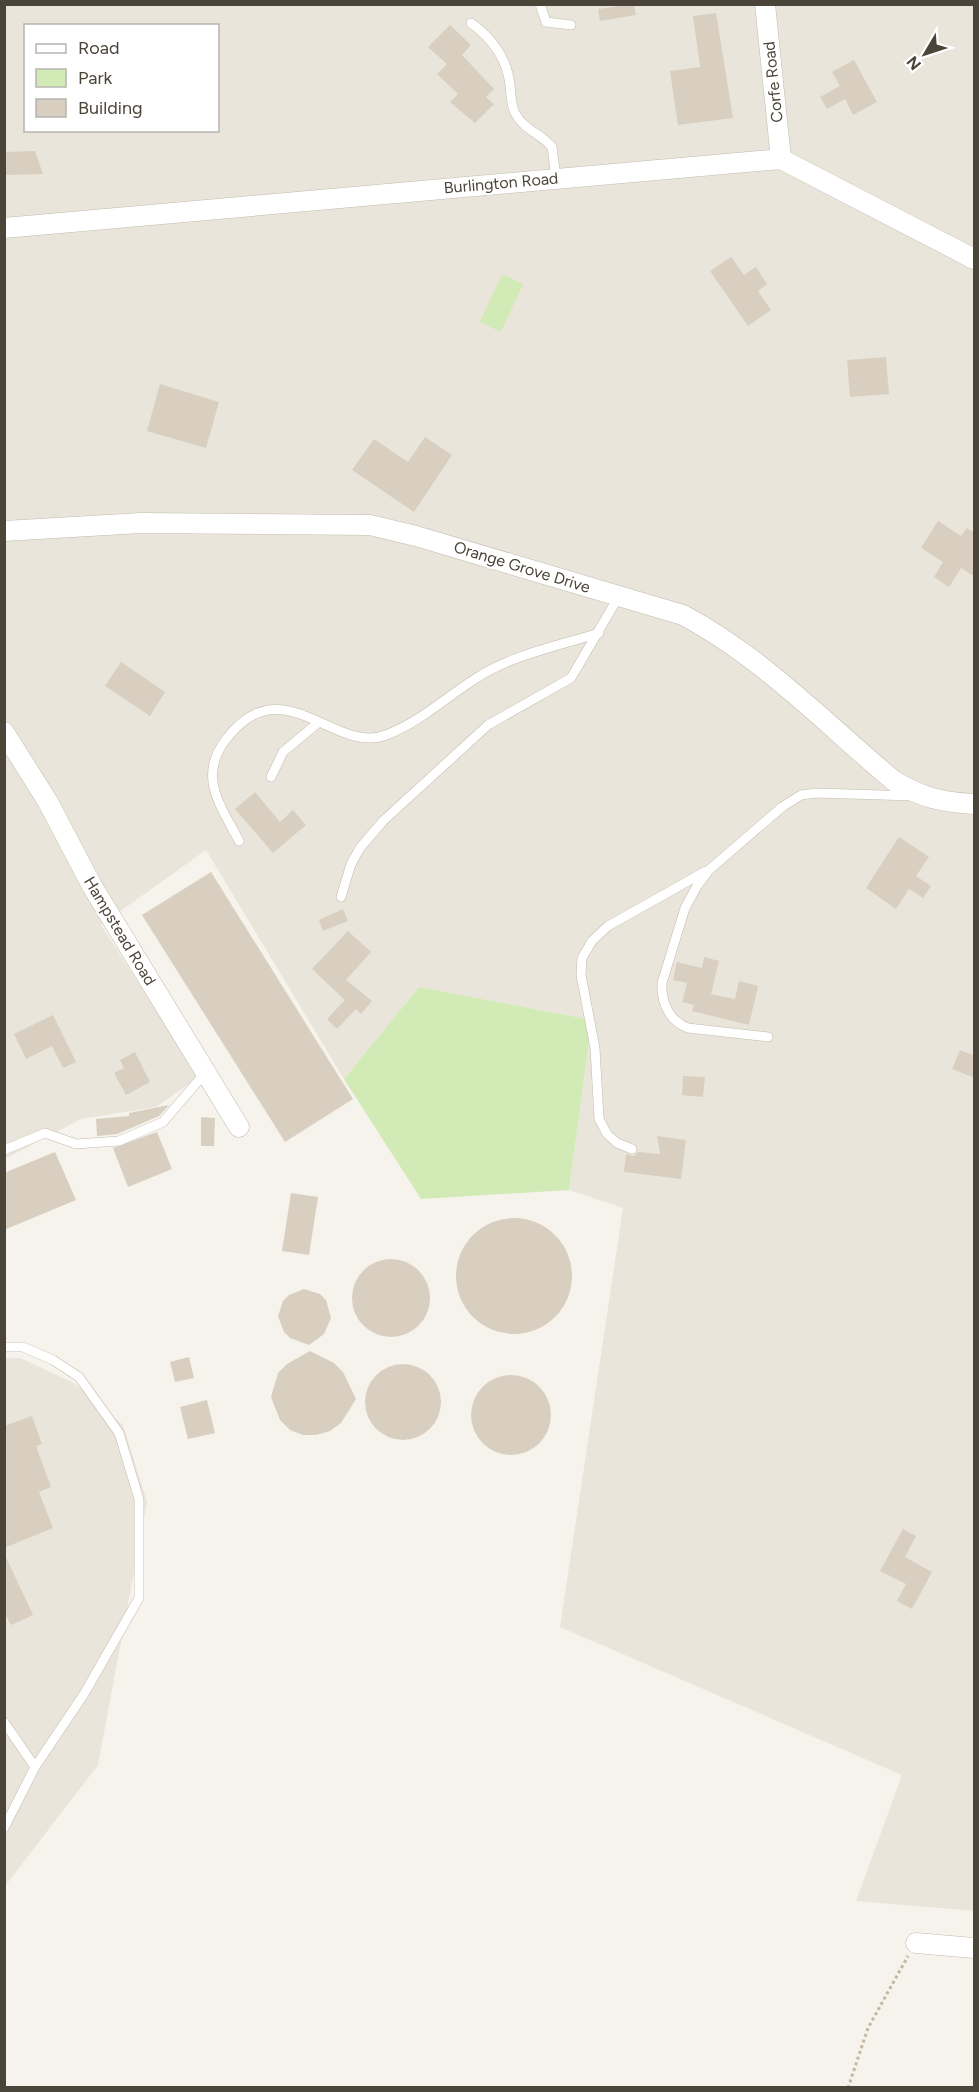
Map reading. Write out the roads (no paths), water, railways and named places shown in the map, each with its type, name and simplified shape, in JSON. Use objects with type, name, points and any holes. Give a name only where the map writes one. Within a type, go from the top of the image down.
[{"type":"street","name":"Corfe Road","points":[[765,4],[781,159]]},
{"type":"street","name":"Burlington Road","points":[[4,228],[781,159]]},
{"type":"street","points":[[781,159],[975,259]]},
{"type":"street","name":"Orange Grove Drive","points":[[4,531],[141,523],[370,525],[416,536],[683,615],[716,632],[747,654],[894,782],[920,796],[948,803],[975,804]]},
{"type":"street","name":"Hampstead Road","points":[[4,732],[48,802],[92,886],[239,1127]]},
{"type":"street","points":[[916,1943],[975,1948]]},
{"type":"lane","points":[[540,4],[546,22],[571,25]]},
{"type":"lane","points":[[471,23],[488,34],[501,54],[508,70],[513,109],[521,123],[531,132],[546,140],[552,147],[556,178]]},
{"type":"lane","points":[[341,897],[351,864],[360,848],[383,821],[488,724],[571,678],[620,596]]},
{"type":"lane","points":[[239,841],[215,795],[211,768],[216,752],[232,732],[252,716],[272,710],[294,710],[358,736],[375,738],[420,718],[474,679],[499,666],[599,633]]},
{"type":"lane","points":[[271,777],[283,752],[319,722]]},
{"type":"lane","points":[[632,1149],[617,1143],[607,1134],[599,1119],[595,1048],[581,975],[582,958],[591,941],[608,926],[709,870],[782,807],[801,795],[850,793],[885,797],[920,796]]},
{"type":"lane","points":[[709,870],[685,908],[662,983],[665,1007],[679,1024],[688,1028],[768,1037]]},
{"type":"lane","points":[[4,1150],[45,1133],[76,1144],[119,1141],[163,1122],[205,1073]]},
{"type":"lane","points":[[4,1347],[23,1347],[53,1359],[79,1377],[119,1433],[139,1499],[139,1598],[84,1694],[35,1767],[4,1828]]},
{"type":"lane","points":[[4,1722],[35,1767]]}]
